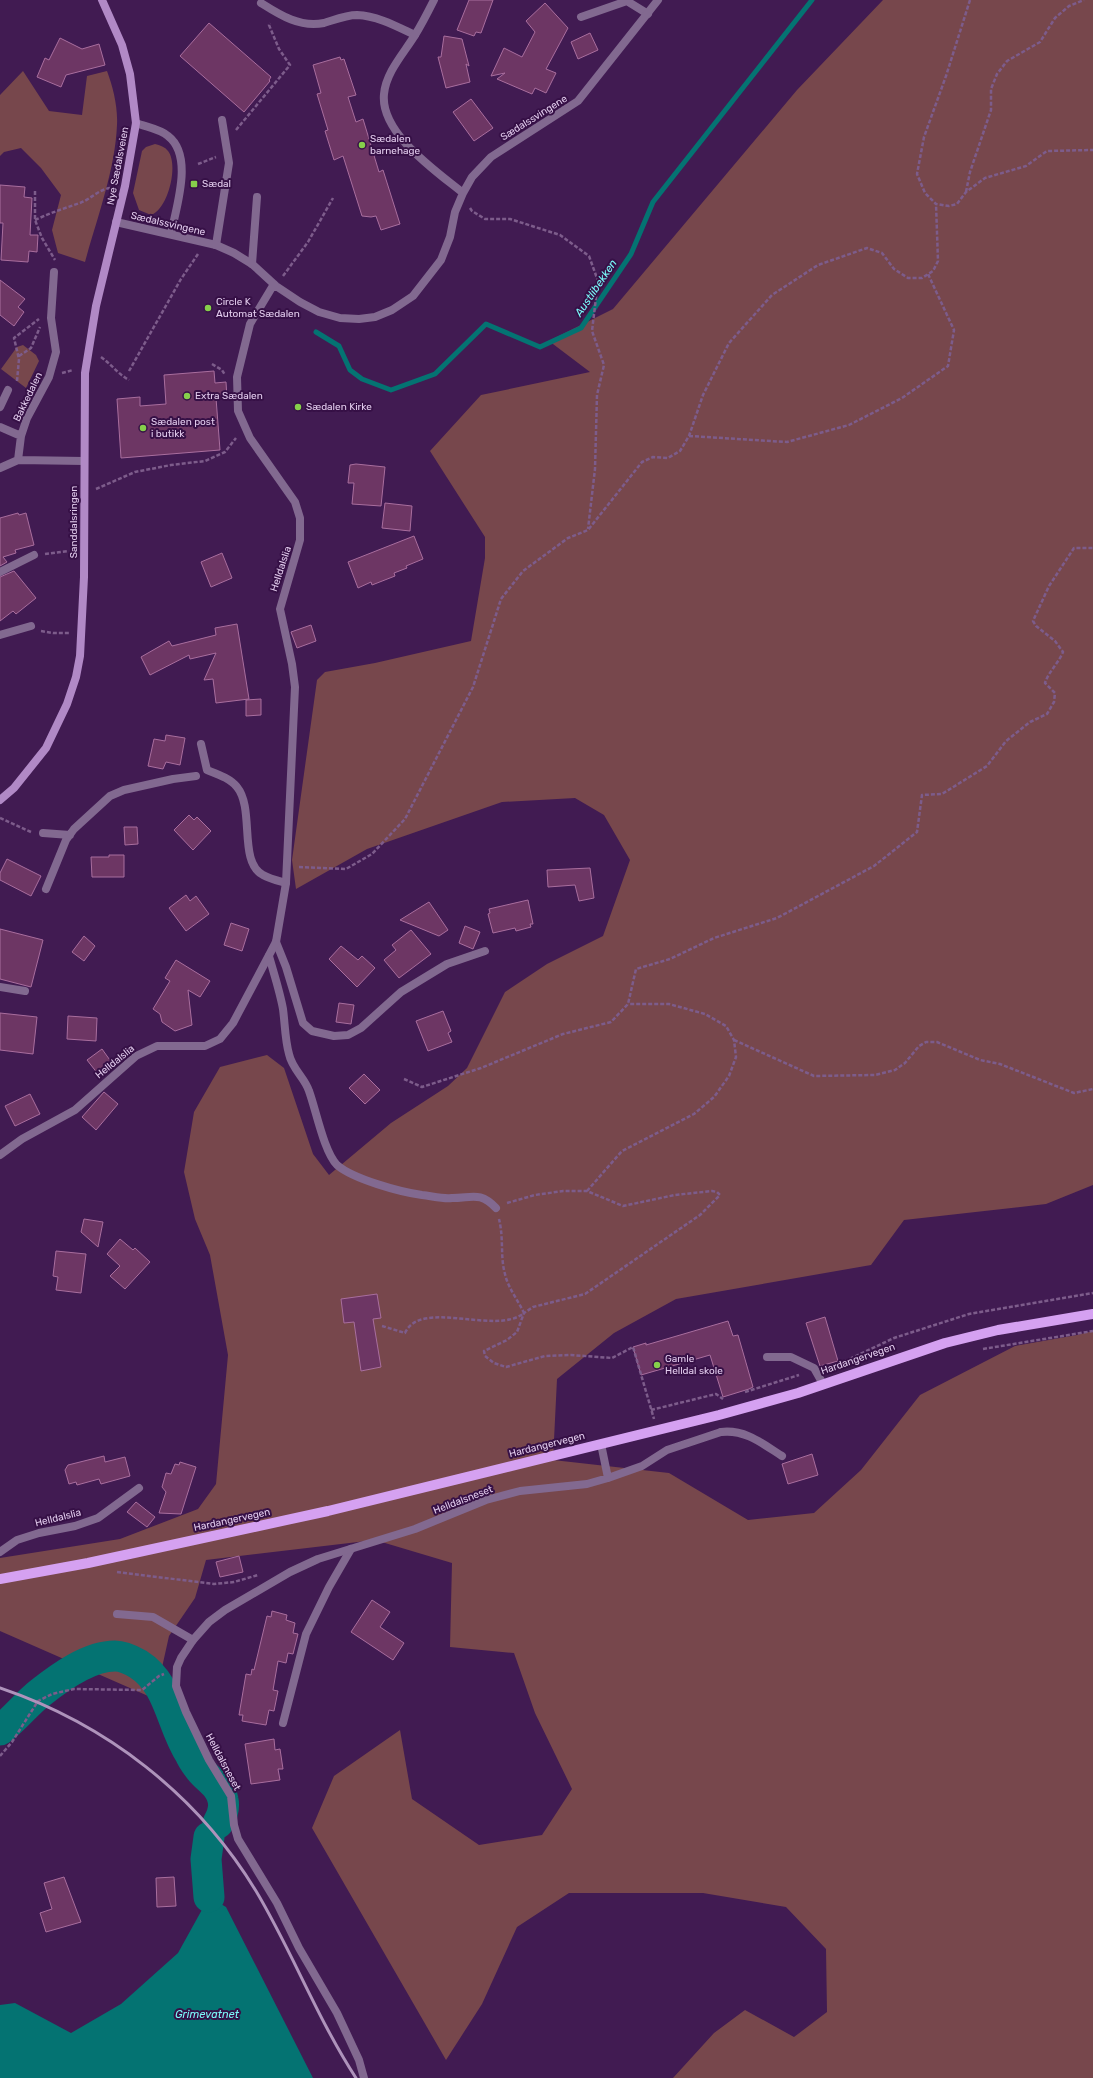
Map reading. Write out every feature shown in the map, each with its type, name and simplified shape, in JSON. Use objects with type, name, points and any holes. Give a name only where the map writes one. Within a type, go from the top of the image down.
[{"type":"main road","name":"Nye Sædalsveien","points":[[102,0],[122,45],[130,74],[136,123],[125,186],[116,222]]},
{"type":"main road","name":"Sanddalsringen","points":[[0,800],[18,782],[46,748],[67,704],[76,677],[83,627],[86,373],[90,334],[116,222]]},
{"type":"main road","name":"Hardangervegen","points":[[0,1578],[88,1563],[328,1511],[719,1415],[824,1384],[889,1361],[998,1330],[1093,1314]]},
{"type":"street","points":[[434,0],[415,35],[396,63],[390,76],[384,94],[386,110],[393,128],[405,144],[462,193]]},
{"type":"street","name":"Sædalssvingene","points":[[116,222],[216,245],[234,253],[252,264],[275,285],[306,306],[319,312],[340,318],[359,319],[375,316],[392,310],[413,296],[441,260],[462,193],[472,177],[491,157],[578,101],[658,0]]},
{"type":"street","points":[[581,17],[627,1],[648,14]]},
{"type":"street","points":[[261,3],[285,18],[302,23],[316,25],[354,15],[368,16],[385,21],[415,35]]},
{"type":"street","name":"Sædalssvingene","points":[[216,245],[229,163],[222,120]]},
{"type":"street","points":[[136,123],[168,136],[176,146],[182,160],[182,180],[171,234]]},
{"type":"street","points":[[252,264],[257,197]]},
{"type":"street","name":"Bakkedalen","points":[[18,460],[21,436],[26,418],[49,377],[56,352],[51,318],[54,272]]},
{"type":"street","name":"Helldalslia","points":[[0,1155],[22,1139],[75,1110],[128,1063],[148,1050],[167,1045],[205,1046],[220,1039],[233,1023],[276,942],[286,883],[295,687],[292,664],[280,609],[300,540],[300,518],[295,502],[250,438],[238,411],[237,377],[250,324],[275,285]]},
{"type":"street","points":[[0,407],[12,389]]},
{"type":"street","points":[[0,426],[21,436]]},
{"type":"street","points":[[0,468],[18,460],[84,461]]},
{"type":"street","points":[[0,572],[34,555]]},
{"type":"street","points":[[0,635],[30,626]]},
{"type":"street","points":[[201,744],[207,770],[223,777],[237,787],[246,806],[248,846],[251,861],[261,875],[286,883]]},
{"type":"street","points":[[46,889],[56,862],[70,835],[90,813],[110,796],[124,790],[172,779],[196,776]]},
{"type":"street","points":[[42,833],[70,835]]},
{"type":"street","points":[[276,942],[286,966],[302,1023],[312,1031],[334,1036],[348,1035],[361,1028],[401,992],[447,964],[486,951]]},
{"type":"street","points":[[269,956],[283,1008],[289,1055],[298,1074],[309,1089],[322,1134],[332,1158],[337,1164],[356,1176],[371,1182],[413,1194],[452,1198],[474,1196],[488,1199],[496,1208]]},
{"type":"street","points":[[0,987],[24,991]]},
{"type":"street","points":[[766,1357],[791,1357],[814,1368],[824,1384]]},
{"type":"street","name":"Helldalsneset","points":[[364,2078],[359,2060],[337,2013],[299,1948],[277,1903],[238,1839],[234,1825],[231,1796],[209,1760],[186,1712],[176,1686],[176,1667],[193,1640],[209,1622],[246,1596],[290,1572],[318,1559],[415,1529],[486,1500],[520,1491],[587,1484],[608,1478],[642,1466],[667,1450],[721,1432],[732,1431],[745,1434],[759,1440],[782,1456]]},
{"type":"street","points":[[600,1444],[608,1478]]},
{"type":"street","name":"Helldalslia","points":[[0,1552],[17,1540],[39,1533],[75,1526],[98,1518],[139,1488]]},
{"type":"street","points":[[283,1723],[306,1634],[329,1587],[351,1549]]},
{"type":"street","points":[[117,1614],[153,1617],[193,1640]]},
{"type":"path","points":[[970,0],[946,76],[924,137],[917,174],[924,193],[936,204],[949,206],[958,204],[966,192],[985,178],[1026,166],[1047,151],[1093,150]]},
{"type":"path","points":[[966,192],[970,172],[991,110],[992,90],[997,74],[1007,61],[1040,42],[1055,18],[1069,6],[1084,0]]},
{"type":"path","points":[[226,143],[290,65],[279,49],[269,25],[278,13]]},
{"type":"path","points":[[198,164],[227,153]]},
{"type":"path","points":[[35,220],[68,205],[80,202],[106,188],[114,188]]},
{"type":"path","points":[[35,191],[35,220],[42,238],[56,261],[54,272]]},
{"type":"path","points":[[462,193],[472,211],[485,218],[510,219],[560,235],[589,256],[598,281],[592,332],[604,365],[597,395],[595,469],[588,530]]},
{"type":"path","points":[[275,285],[308,242],[333,198]]},
{"type":"path","points":[[287,867],[346,869],[372,854],[405,819],[473,687],[501,599],[523,571],[568,538],[588,530],[642,462],[653,458],[668,458],[680,451],[689,436],[703,395],[729,343],[772,295],[818,265],[867,248],[882,253],[894,269],[908,278],[922,278],[933,270],[938,261],[936,204]]},
{"type":"path","points":[[129,371],[181,279],[198,254]]},
{"type":"path","points":[[689,436],[787,442],[849,425],[902,398],[948,366],[954,330],[928,274]]},
{"type":"path","points":[[12,389],[19,356],[14,338],[41,318],[51,318]]},
{"type":"path","points":[[19,356],[32,348],[39,329]]},
{"type":"path","points":[[100,356],[111,364],[119,375],[129,380]]},
{"type":"path","points":[[212,364],[222,370],[228,380]]},
{"type":"path","points":[[96,489],[135,472],[171,465],[205,461],[225,452],[241,432]]},
{"type":"path","points":[[404,1079],[422,1087],[481,1068],[563,1034],[611,1022],[628,1004],[636,970],[670,959],[714,938],[777,918],[874,866],[917,832],[922,795],[942,794],[987,766],[1006,741],[1030,722],[1047,714],[1054,702],[1054,693],[1045,683],[1048,674],[1060,660],[1063,652],[1055,641],[1033,622],[1049,586],[1074,548],[1093,548]]},
{"type":"path","points":[[34,555],[68,550]]},
{"type":"path","points":[[30,626],[53,633],[69,633]]},
{"type":"path","points":[[0,818],[32,832],[42,833]]},
{"type":"path","points":[[587,1191],[622,1151],[694,1114],[714,1097],[729,1076],[736,1057],[734,1040],[726,1026],[705,1014],[669,1004],[628,1004]]},
{"type":"path","points":[[734,1040],[814,1076],[875,1075],[895,1070],[905,1063],[919,1046],[926,1042],[937,1042],[980,1060],[1000,1064],[1036,1080],[1074,1093],[1093,1089]]},
{"type":"path","points":[[382,1326],[405,1333],[413,1322],[422,1318],[439,1317],[502,1321],[517,1319],[533,1307],[585,1294],[700,1215],[720,1195],[718,1192],[704,1192],[675,1195],[623,1206],[587,1191],[563,1191],[535,1195],[504,1204],[496,1208]]},
{"type":"path","points":[[499,1219],[503,1234],[503,1267],[505,1277],[524,1313],[517,1332],[507,1340],[484,1351],[485,1356],[494,1363],[506,1367],[546,1356],[571,1355],[612,1358],[633,1347],[651,1410],[716,1394],[725,1400]]},
{"type":"path","points":[[838,1364],[894,1338],[969,1314],[1093,1293]]},
{"type":"path","points":[[975,1350],[1093,1331]]},
{"type":"path","points":[[739,1394],[816,1371]]},
{"type":"path","points":[[112,1572],[133,1573],[214,1584],[234,1582],[261,1574]]},
{"type":"path","points":[[0,1756],[12,1742],[38,1701],[52,1694],[74,1689],[142,1690],[159,1676]]},
{"type":"shaded area","points":[[883,0],[1093,0],[1093,1185],[1046,1204],[904,1220],[871,1265],[676,1299],[614,1333],[557,1379],[553,1460],[669,1473],[748,1520],[814,1513],[861,1470],[920,1395],[1015,1346],[1093,1331],[1093,2078],[673,2078],[714,2033],[745,2010],[794,2037],[827,2012],[826,1949],[786,1907],[703,1893],[569,1893],[517,1927],[482,2004],[446,2060],[312,1828],[334,1776],[400,1730],[412,1799],[479,1845],[542,1835],[572,1789],[535,1713],[514,1653],[450,1647],[452,1563],[375,1540],[206,1560],[195,1598],[169,1636],[155,1699],[0,1631],[0,1558],[120,1539],[198,1509],[216,1484],[228,1355],[210,1255],[195,1219],[184,1172],[194,1112],[220,1067],[267,1055],[284,1068],[313,1154],[329,1175],[391,1123],[448,1086],[467,1068],[505,992],[547,964],[603,936],[630,860],[604,815],[575,798],[502,802],[367,849],[296,889],[292,860],[317,680],[325,672],[375,663],[471,641],[485,558],[485,537],[430,451],[481,395],[590,372],[549,341],[613,309],[797,90]]},
{"type":"shaded area","points":[[23,71],[49,111],[82,115],[87,76],[107,71],[109,77],[115,97],[117,111],[116,142],[105,194],[85,262],[58,253],[52,230],[61,195],[41,168],[21,148],[4,152],[0,156],[0,95]]},
{"type":"shaded area","points":[[155,144],[162,146],[168,151],[171,158],[172,176],[167,196],[157,211],[151,215],[139,210],[133,193],[142,151],[146,147]]},
{"type":"shaded area","points":[[23,345],[36,355],[39,361],[26,388],[1,369],[17,347]]},
{"type":"water","name":"Grimevatnet","points":[[209,1897],[226,1907],[313,2078],[0,2078],[0,2005],[15,2003],[71,2033],[121,2004],[178,1953]]},
{"type":"building","points":[[469,0],[493,0],[481,33],[476,32],[474,36],[457,30]]},
{"type":"building","points":[[545,3],[568,28],[546,69],[556,73],[546,93],[535,88],[532,94],[497,79],[505,73],[491,76],[504,48],[522,57],[535,32],[526,21]]},
{"type":"building","points":[[209,23],[271,77],[269,80],[270,81],[244,112],[180,56]]},
{"type":"building","points":[[590,33],[598,50],[578,59],[571,42]]},
{"type":"building","points":[[444,36],[462,39],[469,66],[466,64],[470,82],[446,88],[438,57],[441,57]]},
{"type":"building","points":[[60,38],[82,49],[99,44],[105,65],[66,75],[61,87],[37,77],[45,58],[49,60]]},
{"type":"building","points":[[340,57],[341,60],[344,59],[356,95],[348,97],[356,122],[363,119],[379,172],[383,170],[400,224],[381,230],[376,216],[362,216],[343,156],[334,160],[325,131],[328,130],[317,94],[321,93],[313,65]]},
{"type":"building","points":[[471,99],[493,128],[474,141],[453,112]]},
{"type":"building","points":[[0,185],[25,187],[24,197],[32,198],[30,235],[38,235],[37,252],[29,251],[28,262],[1,260],[3,223],[0,223]]},
{"type":"building","points":[[0,280],[25,299],[18,307],[24,312],[14,326],[0,315]]},
{"type":"building","points":[[214,371],[215,383],[226,382],[227,398],[216,398],[220,450],[121,458],[117,399],[140,397],[140,406],[166,404],[164,375]]},
{"type":"building","points":[[356,464],[385,467],[381,506],[352,504],[354,483],[348,483],[350,465]]},
{"type":"building","points":[[385,503],[412,506],[410,531],[382,528]]},
{"type":"building","points":[[18,513],[19,515],[26,513],[34,545],[15,550],[16,553],[3,557],[7,562],[0,566],[0,518]]},
{"type":"building","points":[[414,536],[423,559],[394,573],[395,576],[372,585],[371,582],[358,588],[348,562]]},
{"type":"building","points":[[222,553],[232,578],[211,587],[201,562]]},
{"type":"building","points":[[14,571],[36,598],[16,614],[13,611],[0,621],[0,577]]},
{"type":"building","points":[[237,624],[249,699],[216,703],[213,679],[204,680],[216,653],[190,659],[189,655],[150,675],[141,657],[169,641],[172,646],[216,635],[215,628]]},
{"type":"building","points":[[311,625],[316,641],[297,648],[291,632]]},
{"type":"building","points":[[261,699],[261,715],[246,716],[246,700]]},
{"type":"building","points":[[166,735],[185,738],[180,765],[166,762],[163,769],[148,766],[154,739],[165,741]]},
{"type":"building","points":[[189,815],[194,820],[197,817],[211,831],[193,850],[174,830]]},
{"type":"building","points":[[124,827],[137,827],[138,844],[125,845]]},
{"type":"building","points":[[109,855],[124,855],[124,877],[92,877],[91,857],[109,857]]},
{"type":"building","points":[[7,859],[41,876],[31,896],[0,880],[0,873]]},
{"type":"building","points":[[590,868],[594,898],[579,901],[575,885],[548,887],[547,870]]},
{"type":"building","points":[[186,895],[190,901],[196,896],[209,914],[186,931],[169,908]]},
{"type":"building","points":[[528,900],[533,924],[530,924],[531,927],[516,931],[515,928],[493,933],[488,914],[490,913],[489,909]]},
{"type":"building","points":[[429,902],[448,930],[439,936],[400,920]]},
{"type":"building","points":[[231,923],[249,929],[242,951],[224,945]]},
{"type":"building","points":[[465,926],[480,932],[473,949],[459,943]]},
{"type":"building","points":[[0,929],[43,940],[31,987],[0,979]]},
{"type":"building","points":[[411,930],[431,954],[399,978],[384,960],[396,950],[392,945]]},
{"type":"building","points":[[84,936],[95,946],[84,961],[72,952]]},
{"type":"building","points":[[341,946],[358,960],[362,956],[375,968],[357,987],[329,959]]},
{"type":"building","points":[[176,960],[210,981],[200,997],[188,990],[192,1025],[175,1031],[162,1022],[160,1014],[153,1009],[170,981],[165,978]]},
{"type":"building","points":[[339,1003],[354,1005],[351,1024],[336,1022]]},
{"type":"building","points":[[443,1011],[451,1031],[448,1033],[452,1042],[428,1051],[416,1021]]},
{"type":"building","points":[[0,1013],[37,1017],[33,1054],[0,1050]]},
{"type":"building","points":[[68,1016],[97,1018],[96,1041],[67,1039]]},
{"type":"building","points":[[102,1049],[112,1063],[98,1074],[87,1060]]},
{"type":"building","points":[[364,1074],[380,1090],[365,1104],[349,1088]]},
{"type":"building","points":[[104,1092],[118,1104],[96,1130],[82,1117]]},
{"type":"building","points":[[30,1094],[40,1114],[15,1126],[5,1106]]},
{"type":"building","points":[[84,1219],[103,1222],[98,1247],[81,1232]]},
{"type":"building","points":[[120,1239],[133,1250],[135,1248],[150,1262],[125,1289],[110,1276],[120,1266],[107,1254]]},
{"type":"building","points":[[56,1251],[86,1254],[81,1293],[56,1290],[58,1277],[53,1276]]},
{"type":"building","points":[[377,1294],[381,1318],[373,1319],[381,1367],[361,1371],[354,1322],[344,1323],[341,1299]]},
{"type":"building","points":[[825,1317],[838,1361],[820,1366],[806,1323]]},
{"type":"building","name":"Gamle Helldal skole","points":[[728,1321],[733,1336],[738,1335],[753,1387],[723,1397],[710,1355],[641,1375],[633,1347],[646,1343],[646,1345]]},
{"type":"building","points":[[812,1454],[818,1475],[788,1484],[782,1464]]},
{"type":"building","points":[[104,1456],[105,1462],[125,1457],[130,1476],[101,1484],[99,1479],[77,1485],[76,1482],[69,1484],[65,1470],[68,1465]]},
{"type":"building","points":[[180,1462],[196,1467],[181,1514],[159,1513],[166,1492],[162,1487],[166,1473],[171,1474],[175,1464],[179,1465]]},
{"type":"building","points":[[136,1502],[155,1517],[147,1527],[127,1512]]},
{"type":"building","points":[[239,1556],[243,1572],[220,1577],[216,1562]]},
{"type":"building","points":[[372,1600],[390,1612],[380,1627],[404,1643],[393,1660],[351,1632]]},
{"type":"building","points":[[272,1611],[287,1615],[286,1620],[295,1623],[293,1633],[298,1634],[293,1654],[288,1653],[286,1663],[278,1661],[273,1690],[278,1691],[274,1711],[269,1710],[266,1725],[242,1721],[243,1715],[239,1715],[246,1674],[251,1675],[252,1669],[254,1670],[267,1616],[271,1617]]},
{"type":"building","points":[[274,1739],[275,1750],[280,1749],[283,1769],[278,1769],[280,1780],[251,1784],[245,1744]]},
{"type":"building","points":[[64,1877],[81,1922],[46,1932],[40,1913],[52,1909],[44,1883]]},
{"type":"building","points":[[174,1877],[176,1906],[157,1907],[156,1878]]},
{"type":"waterway","name":"Austlibekken","points":[[316,332],[339,346],[350,370],[362,379],[391,390],[435,374],[486,324],[540,347],[581,328],[631,254],[653,202],[812,0]]},
{"type":"waterway","points":[[0,1730],[40,1693],[56,1680],[75,1668],[85,1663],[105,1657],[124,1657],[138,1664],[149,1672],[157,1682],[164,1694],[178,1731],[193,1759],[201,1771],[219,1790],[224,1806],[218,1823]]},
{"type":"waterway","points":[[209,1837],[206,1859],[209,1897]]},
{"type":"railway","points":[[0,1688],[39,1703],[76,1721],[112,1742],[146,1767],[177,1794],[206,1823],[232,1856],[256,1891],[329,2032],[356,2078]]},
{"type":"place","name":"Sædalen barnehage","points":[[362,145]]},
{"type":"place","name":"Sædal","points":[[194,184]]},
{"type":"place","name":"Circle K Automat Sædalen","points":[[208,308]]},
{"type":"place","name":"Extra Sædalen","points":[[187,396]]},
{"type":"place","name":"Sædalen Kirke","points":[[298,407]]},
{"type":"place","name":"Sædalen post i butikk","points":[[143,428]]},
{"type":"place","name":"Gamle Helldal skole","points":[[657,1365]]}]
